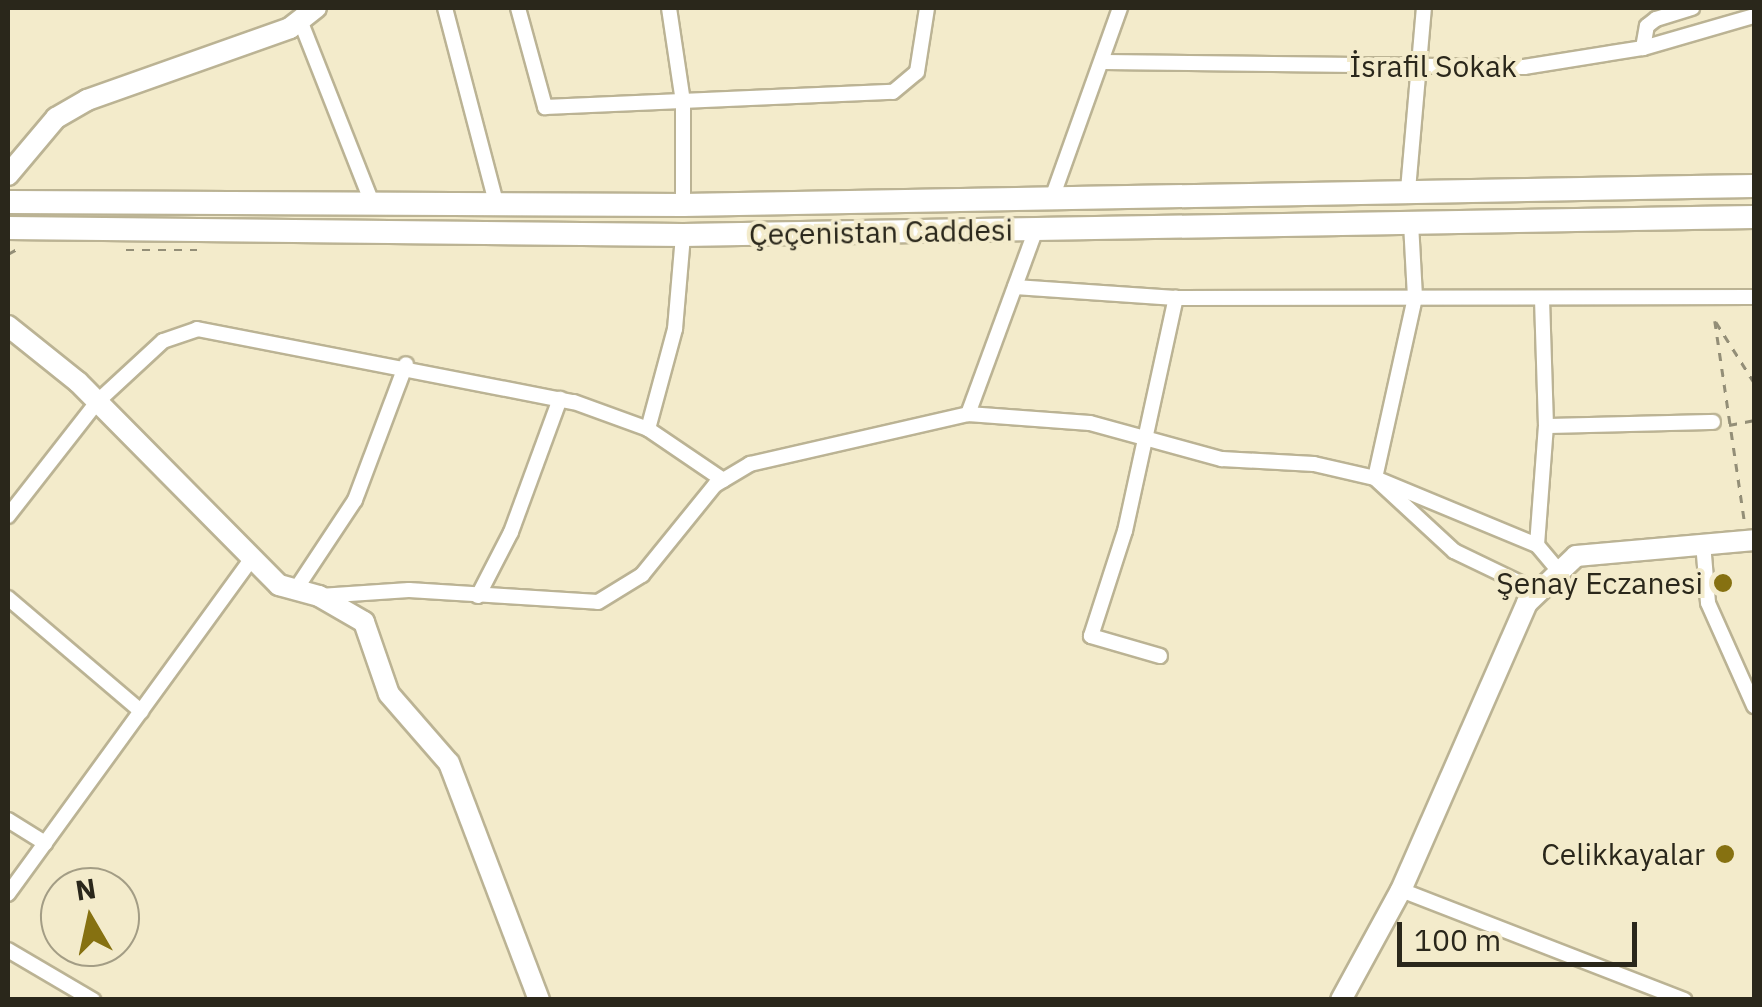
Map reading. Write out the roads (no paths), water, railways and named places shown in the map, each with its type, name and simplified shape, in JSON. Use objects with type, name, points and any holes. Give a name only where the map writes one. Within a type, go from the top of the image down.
[{"type":"main road","name":"Çeçenistan Caddesi","points":[[8,202],[683,205],[1754,186]]},
{"type":"main road","name":"Çeçenistan Caddesi","points":[[8,228],[683,236],[1754,217]]},
{"type":"street","points":[[444,8],[497,206]]},
{"type":"street","points":[[518,8],[545,106],[892,92],[917,72],[927,8]]},
{"type":"street","points":[[669,8],[683,102],[683,205]]},
{"type":"street","points":[[1052,198],[1105,62],[1120,8]]},
{"type":"street","points":[[1408,190],[1424,8]]},
{"type":"street","points":[[1643,48],[1647,26],[1692,8]]},
{"type":"street","points":[[8,175],[56,118],[86,100],[308,14],[374,205]]},
{"type":"street","name":"İsrafil Sokak","points":[[1105,62],[1421,69],[1524,67],[1643,48],[1754,16]]},
{"type":"street","points":[[1375,478],[1415,297],[1411,222]]},
{"type":"street","points":[[8,240],[32,229]]},
{"type":"street","points":[[968,414],[1036,229]]},
{"type":"street","points":[[648,429],[675,329],[683,236]]},
{"type":"street","points":[[1015,287],[1176,298],[1754,297]]},
{"type":"street","points":[[1160,656],[1091,636],[1125,531],[1176,298]]},
{"type":"street","points":[[1537,545],[1546,426],[1542,298]]},
{"type":"street","points":[[10,327],[97,402],[280,585],[320,596],[364,622],[389,694],[449,763],[538,1000]]},
{"type":"street","points":[[8,516],[97,402],[164,341],[197,329],[406,364],[560,398],[648,429],[723,480]]},
{"type":"street","points":[[296,590],[355,500],[406,364]]},
{"type":"street","points":[[478,596],[511,532],[560,398]]},
{"type":"street","points":[[320,596],[409,590],[598,602],[642,575],[723,480],[750,464],[968,414],[1090,423],[1222,459],[1314,464],[1375,478],[1537,545],[1558,570]]},
{"type":"street","points":[[1546,426],[1713,422]]},
{"type":"street","points":[[1375,478],[1454,552],[1538,592]]},
{"type":"street","points":[[1341,1000],[1401,890],[1538,592],[1576,556],[1751,540]]},
{"type":"street","points":[[1703,542],[1708,602],[1754,706]]},
{"type":"street","points":[[8,894],[252,560]]},
{"type":"street","points":[[8,598],[141,711]]},
{"type":"street","points":[[8,820],[45,843]]},
{"type":"street","points":[[1401,890],[1684,1000]]},
{"type":"street","points":[[8,950],[92,1000]]},
{"type":"place","name":"Şenay Eczanesi","points":[[1723,583]]},
{"type":"place","name":"Celikkayalar","points":[[1725,854]]}]
